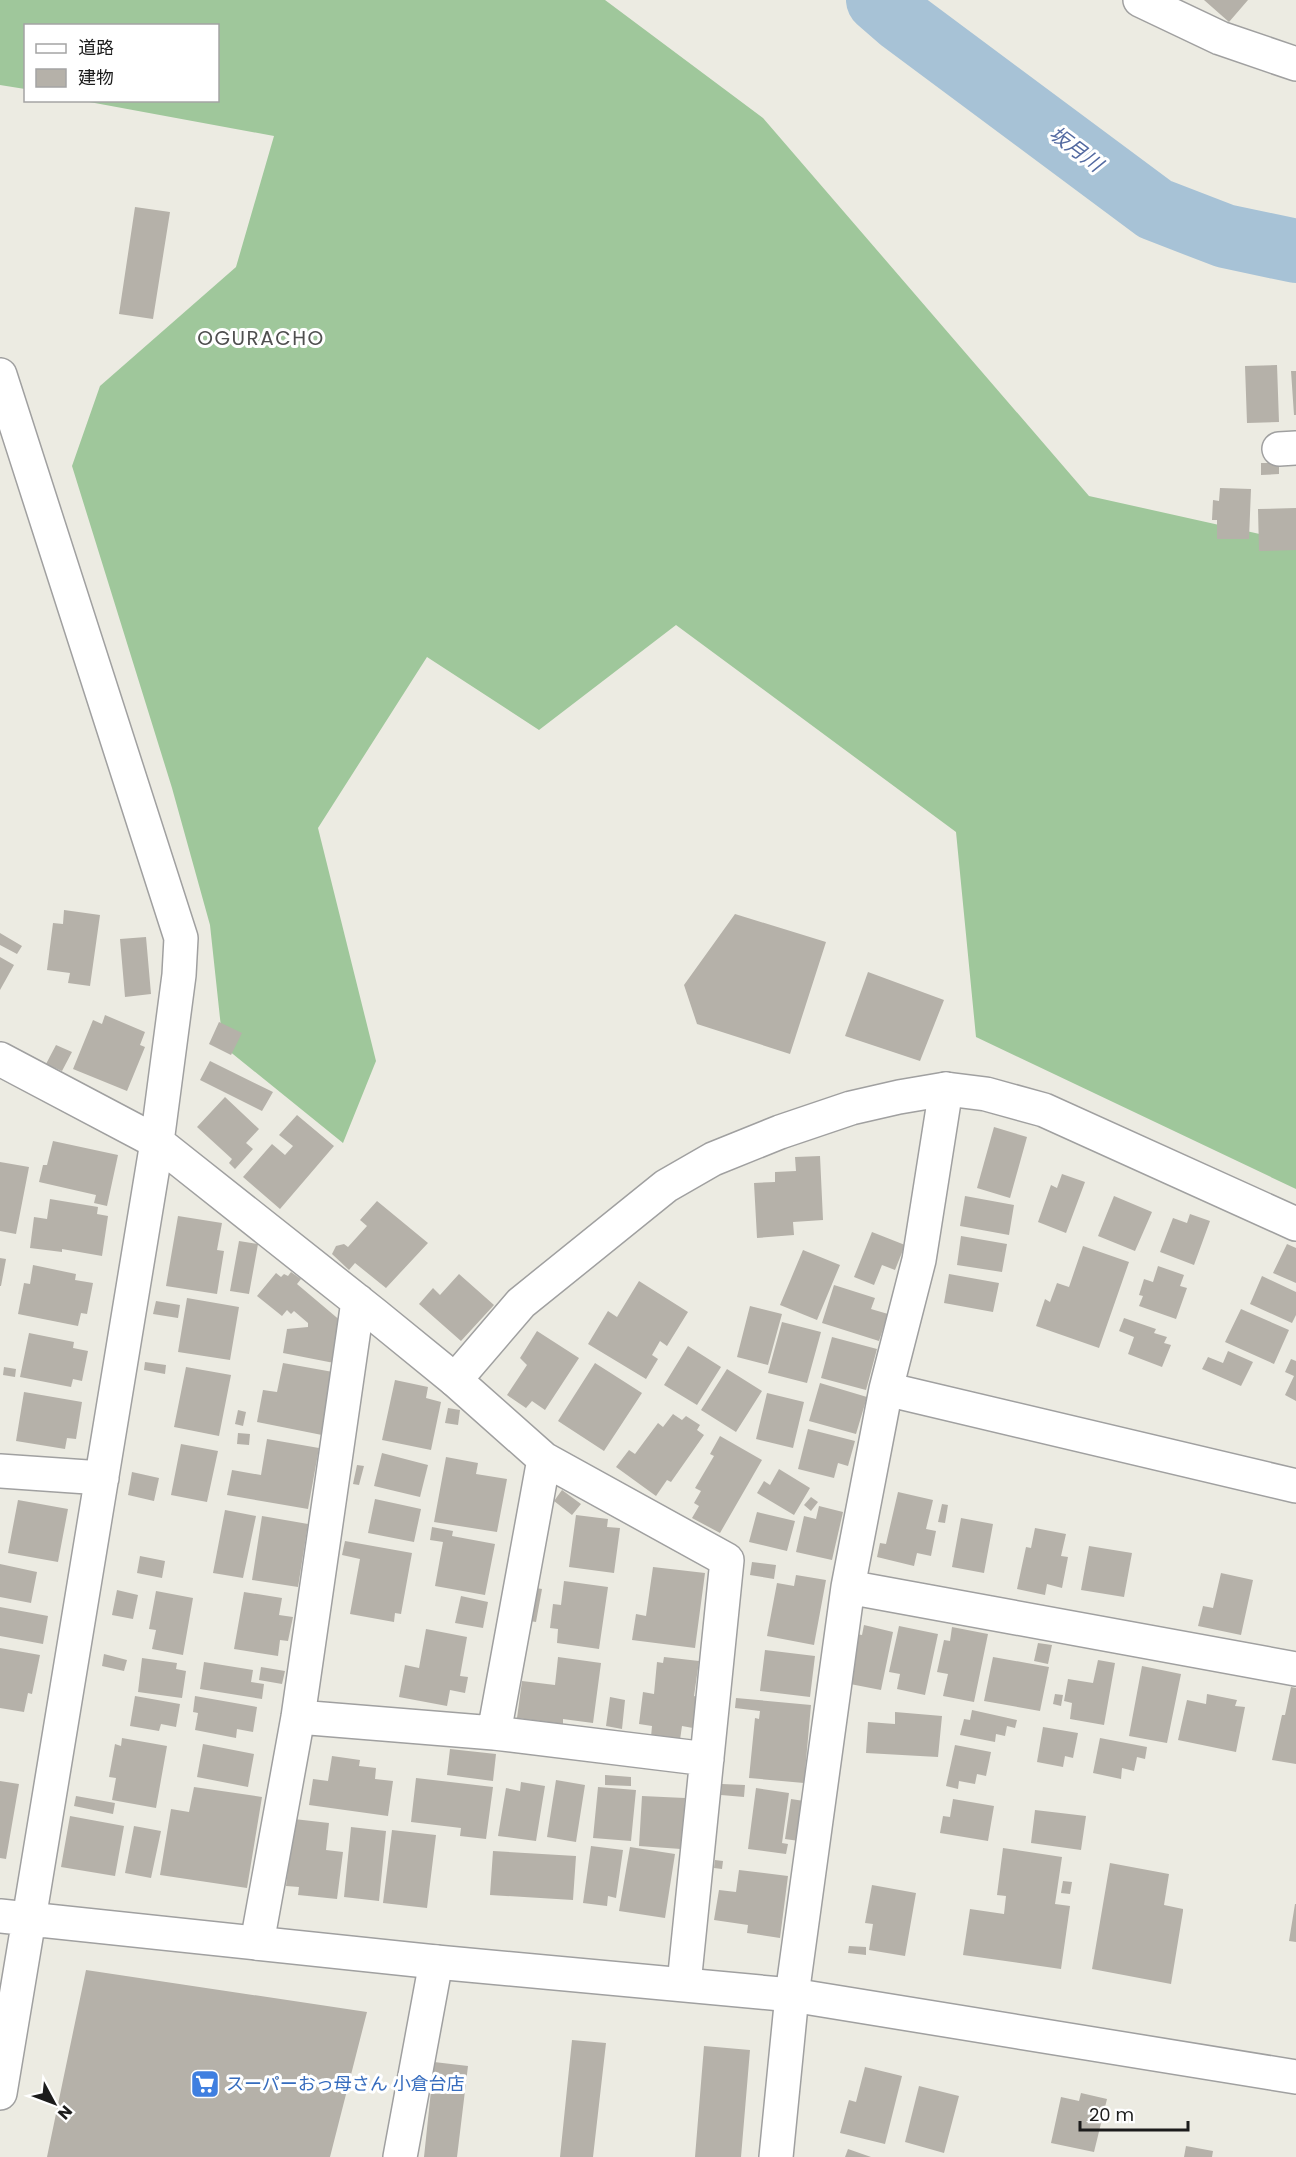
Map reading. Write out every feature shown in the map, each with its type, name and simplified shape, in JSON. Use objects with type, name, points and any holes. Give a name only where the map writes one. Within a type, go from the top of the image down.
[{"type":"street","points":[[1143,1],[1220,38],[1296,64]]},
{"type":"street","points":[[0,375],[181,938],[179,975],[157,1142],[102,1478],[15,1918],[0,2093]]},
{"type":"street","points":[[0,1059],[157,1142],[358,1301],[454,1380],[544,1459],[727,1560],[684,1984]]},
{"type":"street","points":[[776,2157],[792,1995],[848,1587],[886,1389],[919,1260],[946,1089]]},
{"type":"street","points":[[454,1380],[521,1303],[666,1186],[713,1160],[780,1132],[850,1108],[946,1089],[986,1094],[1044,1110],[1296,1224]]},
{"type":"street","points":[[257,1943],[298,1717],[358,1301]]},
{"type":"street","points":[[886,1389],[1296,1486]]},
{"type":"street","points":[[494,1733],[544,1459]]},
{"type":"street","points":[[0,1471],[102,1478]]},
{"type":"street","points":[[848,1587],[1296,1669]]},
{"type":"street","points":[[298,1717],[494,1733],[707,1759]]},
{"type":"street","points":[[15,1918],[436,1962],[792,1995],[1296,2077]]},
{"type":"street","points":[[400,2157],[436,1962]]},
{"type":"green space","points":[[0,0],[605,0],[763,118],[1089,496],[1296,542],[1296,1189],[976,1037],[956,832],[676,625],[539,730],[427,657],[318,828],[376,1061],[343,1143],[223,1046],[210,925],[172,788],[72,466],[100,386],[236,267],[274,136],[89,102],[219,102],[219,24],[24,24],[24,89],[0,85]]},
{"type":"building","points":[[1204,0],[1248,0],[1229,22]]},
{"type":"building","points":[[135,207],[170,212],[153,319],[119,314]]},
{"type":"building","points":[[1277,365],[1279,422],[1247,423],[1245,366]]},
{"type":"building","points":[[1291,371],[1296,371],[1296,415],[1294,415]]},
{"type":"building","points":[[1261,463],[1279,463],[1279,474],[1261,475]]},
{"type":"building","points":[[1220,488],[1251,489],[1249,539],[1217,539],[1217,520],[1212,520],[1213,500],[1219,501]]},
{"type":"building","points":[[1296,508],[1296,550],[1259,551],[1258,509]]},
{"type":"building","points":[[64,910],[100,915],[90,986],[68,983],[70,973],[47,970],[53,923],[63,924]]},
{"type":"building","points":[[735,914],[826,942],[790,1054],[697,1024],[684,985]]},
{"type":"building","points":[[0,933],[22,946],[17,954],[0,945]]},
{"type":"building","points":[[146,937],[151,994],[125,997],[120,939]]},
{"type":"building","points":[[0,957],[14,965],[0,990]]},
{"type":"building","points":[[868,972],[944,1000],[920,1061],[845,1036]]},
{"type":"building","points":[[105,1015],[145,1032],[140,1045],[145,1047],[127,1091],[73,1069],[93,1020],[102,1024]]},
{"type":"building","points":[[219,1022],[242,1033],[231,1055],[209,1044]]},
{"type":"building","points":[[56,1045],[72,1052],[62,1071],[46,1064]]},
{"type":"building","points":[[210,1061],[273,1092],[262,1111],[200,1080]]},
{"type":"building","points":[[225,1097],[259,1129],[246,1143],[253,1149],[235,1169],[229,1163],[232,1159],[197,1127]]},
{"type":"building","points":[[297,1115],[334,1146],[280,1209],[243,1177],[272,1144],[285,1155],[293,1146],[279,1135]]},
{"type":"building","points":[[994,1127],[1027,1137],[1010,1198],[977,1188]]},
{"type":"building","points":[[53,1141],[118,1155],[107,1206],[94,1203],[96,1195],[39,1182],[43,1165],[47,1165]]},
{"type":"building","points":[[820,1156],[823,1220],[793,1222],[794,1235],[757,1238],[754,1183],[775,1182],[775,1172],[796,1171],[795,1157]]},
{"type":"building","points":[[0,1162],[29,1167],[16,1234],[0,1231]]},
{"type":"building","points":[[1062,1174],[1085,1182],[1066,1233],[1038,1222],[1051,1185],[1057,1188]]},
{"type":"building","points":[[965,1196],[1014,1205],[1009,1235],[960,1226]]},
{"type":"building","points":[[1114,1196],[1152,1212],[1135,1251],[1098,1236]]},
{"type":"building","points":[[50,1199],[98,1207],[97,1214],[108,1216],[102,1256],[62,1249],[62,1252],[30,1248],[34,1217],[47,1219]]},
{"type":"building","points":[[377,1201],[428,1243],[386,1288],[355,1263],[349,1270],[332,1254],[336,1246],[344,1244],[348,1247],[367,1226],[360,1220]]},
{"type":"building","points":[[1190,1214],[1210,1221],[1194,1265],[1160,1252],[1173,1218],[1187,1223]]},
{"type":"building","points":[[178,1216],[222,1223],[217,1250],[224,1251],[217,1294],[166,1286]]},
{"type":"building","points":[[872,1232],[905,1245],[895,1270],[882,1265],[874,1285],[854,1277]]},
{"type":"building","points":[[961,1236],[1007,1244],[1002,1272],[957,1265]]},
{"type":"building","points":[[239,1241],[258,1244],[249,1294],[230,1291]]},
{"type":"building","points":[[1287,1244],[1296,1248],[1296,1283],[1273,1273]]},
{"type":"building","points":[[1083,1246],[1129,1262],[1099,1348],[1036,1326],[1045,1299],[1050,1302],[1057,1283],[1069,1287]]},
{"type":"building","points":[[803,1250],[840,1265],[817,1320],[780,1305]]},
{"type":"building","points":[[0,1258],[6,1259],[1,1286],[0,1286]]},
{"type":"building","points":[[33,1265],[76,1274],[75,1280],[93,1283],[87,1314],[81,1313],[78,1326],[18,1314],[24,1283],[30,1284]]},
{"type":"building","points":[[1158,1266],[1184,1275],[1180,1286],[1187,1288],[1176,1319],[1139,1306],[1143,1296],[1139,1295],[1144,1279],[1153,1282]]},
{"type":"building","points":[[291,1272],[301,1279],[297,1284],[342,1322],[334,1363],[283,1353],[287,1329],[308,1327],[308,1323],[294,1311],[291,1314],[287,1310],[282,1316],[257,1296],[276,1273],[281,1277],[284,1274],[288,1276]]},
{"type":"building","points":[[459,1274],[494,1305],[461,1341],[419,1304],[433,1288],[440,1295]]},
{"type":"building","points":[[949,1274],[999,1283],[993,1312],[944,1303]]},
{"type":"building","points":[[1262,1276],[1296,1292],[1296,1315],[1292,1323],[1250,1304]]},
{"type":"building","points":[[639,1281],[688,1312],[667,1346],[660,1341],[652,1355],[658,1359],[646,1379],[588,1344],[608,1311],[617,1317]]},
{"type":"building","points":[[834,1285],[875,1298],[871,1309],[888,1314],[879,1341],[822,1323]]},
{"type":"building","points":[[187,1298],[239,1307],[230,1360],[178,1352]]},
{"type":"building","points":[[156,1301],[180,1305],[178,1318],[153,1314]]},
{"type":"building","points":[[750,1306],[782,1314],[768,1365],[737,1357]]},
{"type":"building","points":[[1241,1309],[1289,1330],[1274,1364],[1225,1342]]},
{"type":"building","points":[[1124,1318],[1156,1329],[1154,1333],[1167,1337],[1164,1343],[1171,1345],[1162,1367],[1128,1354],[1134,1337],[1119,1331]]},
{"type":"building","points":[[782,1322],[821,1332],[807,1383],[768,1373]]},
{"type":"building","points":[[537,1331],[579,1358],[545,1410],[532,1401],[526,1408],[507,1395],[527,1365],[520,1358]]},
{"type":"building","points":[[29,1333],[74,1342],[73,1348],[88,1351],[82,1381],[73,1379],[71,1387],[20,1377]]},
{"type":"building","points":[[832,1337],[877,1349],[866,1390],[821,1378]]},
{"type":"building","points":[[688,1346],[721,1367],[697,1405],[664,1385]]},
{"type":"building","points":[[1228,1351],[1253,1362],[1241,1386],[1202,1369],[1208,1357],[1223,1363]]},
{"type":"building","points":[[1291,1359],[1296,1361],[1296,1401],[1285,1395],[1294,1376],[1285,1372]]},
{"type":"building","points":[[145,1362],[166,1365],[165,1374],[144,1370]]},
{"type":"building","points":[[283,1363],[333,1372],[322,1435],[257,1422],[263,1390],[277,1392]]},
{"type":"building","points":[[595,1363],[642,1393],[604,1451],[558,1421]]},
{"type":"building","points":[[4,1367],[16,1369],[15,1377],[3,1375]]},
{"type":"building","points":[[186,1367],[231,1375],[219,1436],[174,1427]]},
{"type":"building","points":[[727,1369],[762,1391],[736,1432],[701,1410]]},
{"type":"building","points":[[395,1380],[428,1387],[426,1398],[441,1402],[431,1450],[382,1440]]},
{"type":"building","points":[[820,1383],[867,1397],[856,1434],[809,1421]]},
{"type":"building","points":[[24,1392],[82,1402],[76,1439],[67,1438],[65,1449],[16,1441]]},
{"type":"building","points":[[767,1393],[804,1402],[793,1448],[756,1439]]},
{"type":"building","points":[[448,1408],[460,1410],[458,1425],[445,1423]]},
{"type":"building","points":[[238,1410],[246,1412],[243,1426],[235,1424]]},
{"type":"building","points":[[673,1414],[682,1420],[686,1416],[700,1425],[697,1430],[704,1435],[671,1482],[667,1480],[656,1496],[616,1467],[629,1450],[635,1454],[658,1423],[663,1427]]},
{"type":"building","points":[[808,1429],[855,1441],[848,1466],[838,1463],[834,1478],[798,1469]]},
{"type":"building","points":[[238,1433],[250,1434],[249,1445],[237,1444]]},
{"type":"building","points":[[720,1436],[762,1460],[720,1533],[692,1518],[699,1506],[694,1503],[701,1491],[695,1488],[714,1456],[710,1454]]},
{"type":"building","points":[[267,1439],[319,1448],[308,1509],[227,1495],[232,1470],[261,1475]]},
{"type":"building","points":[[181,1444],[218,1451],[207,1502],[171,1495]]},
{"type":"building","points":[[382,1453],[428,1465],[420,1497],[374,1486]]},
{"type":"building","points":[[446,1457],[478,1463],[476,1474],[507,1479],[497,1532],[434,1522]]},
{"type":"building","points":[[357,1465],[364,1466],[359,1485],[353,1484]]},
{"type":"building","points":[[779,1469],[810,1488],[794,1515],[757,1493],[764,1481],[770,1485]]},
{"type":"building","points":[[132,1472],[159,1478],[154,1501],[128,1495]]},
{"type":"building","points":[[562,1490],[581,1504],[572,1515],[554,1501]]},
{"type":"building","points":[[898,1492],[933,1500],[926,1529],[936,1531],[931,1556],[917,1553],[914,1566],[877,1557],[880,1543],[886,1544]]},
{"type":"building","points":[[811,1497],[818,1502],[811,1511],[804,1505]]},
{"type":"building","points":[[375,1499],[421,1509],[414,1542],[368,1533]]},
{"type":"building","points":[[18,1500],[68,1509],[58,1562],[8,1553]]},
{"type":"building","points":[[942,1504],[948,1505],[945,1523],[938,1522]]},
{"type":"building","points":[[819,1506],[843,1512],[832,1560],[796,1552],[804,1516],[816,1519]]},
{"type":"building","points":[[225,1510],[256,1516],[243,1578],[213,1573]]},
{"type":"building","points":[[757,1512],[795,1521],[787,1551],[749,1542]]},
{"type":"building","points":[[576,1515],[608,1519],[607,1527],[620,1528],[614,1573],[569,1567]]},
{"type":"building","points":[[262,1516],[308,1524],[298,1587],[252,1580]]},
{"type":"building","points":[[961,1518],[993,1524],[984,1573],[952,1567]]},
{"type":"building","points":[[432,1527],[453,1531],[452,1536],[495,1544],[485,1595],[435,1586],[443,1542],[430,1540]]},
{"type":"building","points":[[1035,1528],[1066,1534],[1061,1556],[1068,1557],[1062,1588],[1047,1584],[1045,1595],[1017,1589],[1026,1547],[1031,1548]]},
{"type":"building","points":[[345,1541],[412,1553],[401,1614],[395,1613],[394,1622],[350,1614],[360,1559],[342,1555]]},
{"type":"building","points":[[1089,1546],[1132,1553],[1124,1597],[1081,1590]]},
{"type":"building","points":[[140,1556],[165,1561],[162,1578],[137,1573]]},
{"type":"building","points":[[752,1562],[776,1565],[774,1579],[750,1575]]},
{"type":"building","points":[[0,1564],[37,1572],[31,1603],[0,1597]]},
{"type":"building","points":[[653,1567],[705,1573],[695,1648],[632,1640],[636,1614],[646,1616]]},
{"type":"building","points":[[1221,1573],[1253,1580],[1241,1635],[1198,1626],[1203,1606],[1213,1608]]},
{"type":"building","points":[[796,1575],[826,1580],[814,1645],[767,1636],[777,1583],[794,1586]]},
{"type":"building","points":[[564,1581],[608,1587],[599,1649],[557,1643],[558,1629],[550,1628],[553,1604],[561,1605]]},
{"type":"building","points":[[530,1587],[542,1589],[536,1622],[523,1620]]},
{"type":"building","points":[[117,1590],[138,1595],[133,1619],[112,1615]]},
{"type":"building","points":[[156,1591],[193,1598],[183,1655],[152,1649],[156,1630],[149,1629]]},
{"type":"building","points":[[244,1592],[282,1598],[279,1615],[293,1617],[288,1641],[280,1640],[278,1656],[234,1649]]},
{"type":"building","points":[[461,1596],[488,1602],[483,1628],[455,1623]]},
{"type":"building","points":[[0,1607],[48,1616],[43,1644],[0,1636]]},
{"type":"building","points":[[864,1625],[893,1632],[881,1690],[845,1683],[856,1634],[862,1635]]},
{"type":"building","points":[[899,1626],[938,1634],[925,1695],[897,1689],[900,1674],[889,1672]]},
{"type":"building","points":[[952,1627],[988,1634],[974,1702],[943,1696],[948,1674],[937,1672],[944,1640],[950,1641]]},
{"type":"building","points":[[426,1629],[467,1637],[460,1676],[468,1677],[465,1693],[450,1690],[447,1706],[399,1697],[405,1665],[419,1668]]},
{"type":"building","points":[[1038,1643],[1052,1645],[1048,1664],[1034,1661]]},
{"type":"building","points":[[0,1648],[40,1655],[32,1694],[28,1693],[24,1712],[0,1708]]},
{"type":"building","points":[[765,1650],[815,1656],[810,1697],[760,1691]]},
{"type":"building","points":[[104,1654],[127,1660],[124,1671],[102,1666]]},
{"type":"building","points":[[558,1657],[601,1663],[593,1723],[563,1719],[563,1724],[517,1718],[522,1681],[555,1685]]},
{"type":"building","points":[[664,1657],[699,1661],[694,1696],[697,1697],[693,1728],[682,1726],[680,1740],[651,1737],[652,1726],[639,1724],[643,1692],[654,1694],[657,1662],[663,1663]]},
{"type":"building","points":[[993,1657],[1049,1667],[1040,1711],[984,1701]]},
{"type":"building","points":[[142,1658],[177,1663],[176,1669],[186,1671],[182,1698],[138,1692]]},
{"type":"building","points":[[1098,1660],[1115,1663],[1104,1725],[1070,1719],[1072,1703],[1064,1701],[1068,1679],[1093,1683]]},
{"type":"building","points":[[204,1662],[253,1670],[251,1682],[264,1684],[262,1699],[200,1689]]},
{"type":"building","points":[[1142,1666],[1181,1674],[1167,1743],[1129,1736]]},
{"type":"building","points":[[261,1667],[285,1671],[282,1684],[259,1680]]},
{"type":"building","points":[[1291,1687],[1296,1688],[1296,1764],[1272,1760]]},
{"type":"building","points":[[1055,1694],[1063,1695],[1061,1706],[1053,1704]]},
{"type":"building","points":[[1207,1694],[1237,1700],[1235,1706],[1245,1707],[1236,1752],[1178,1740],[1187,1700],[1206,1704]]},
{"type":"building","points":[[135,1696],[180,1704],[176,1727],[161,1724],[159,1731],[130,1726]]},
{"type":"building","points":[[195,1696],[257,1707],[253,1732],[237,1729],[236,1738],[195,1730],[198,1713],[193,1712]]},
{"type":"building","points":[[610,1697],[625,1700],[622,1729],[606,1726]]},
{"type":"building","points":[[736,1698],[811,1705],[804,1783],[749,1778],[755,1718],[759,1719],[760,1711],[735,1708]]},
{"type":"building","points":[[972,1710],[1017,1720],[1015,1728],[1007,1726],[1005,1736],[996,1734],[995,1742],[960,1735],[964,1719],[970,1720]]},
{"type":"building","points":[[895,1712],[942,1716],[938,1757],[866,1753],[868,1722],[895,1724]]},
{"type":"building","points":[[1043,1727],[1078,1733],[1073,1758],[1065,1756],[1063,1767],[1037,1762]]},
{"type":"building","points":[[122,1738],[167,1746],[156,1808],[112,1800],[116,1778],[109,1777],[115,1744],[121,1746]]},
{"type":"building","points":[[1100,1738],[1147,1747],[1145,1759],[1137,1757],[1134,1771],[1122,1768],[1121,1779],[1093,1773]]},
{"type":"building","points":[[203,1744],[254,1754],[248,1787],[197,1777]]},
{"type":"building","points":[[955,1745],[991,1752],[986,1776],[977,1774],[975,1784],[959,1781],[958,1789],[946,1786]]},
{"type":"building","points":[[450,1749],[496,1754],[493,1781],[447,1775]]},
{"type":"building","points":[[332,1756],[360,1760],[359,1766],[376,1768],[375,1779],[393,1781],[388,1816],[309,1805],[313,1779],[328,1781]]},
{"type":"building","points":[[605,1775],[631,1777],[631,1786],[605,1785]]},
{"type":"building","points":[[416,1778],[493,1787],[486,1839],[460,1836],[461,1828],[411,1822]]},
{"type":"building","points":[[556,1780],[585,1785],[576,1842],[547,1837]]},
{"type":"building","points":[[0,1781],[19,1784],[6,1859],[0,1858]]},
{"type":"building","points":[[521,1782],[545,1786],[536,1841],[498,1836],[506,1788],[520,1791]]},
{"type":"building","points":[[722,1784],[745,1785],[744,1797],[721,1795]]},
{"type":"building","points":[[194,1787],[262,1797],[247,1888],[160,1875],[171,1809],[189,1812]]},
{"type":"building","points":[[598,1787],[636,1790],[631,1841],[593,1838]]},
{"type":"building","points":[[756,1788],[789,1793],[782,1843],[788,1844],[786,1854],[748,1849]]},
{"type":"building","points":[[76,1796],[115,1803],[113,1814],[74,1806]]},
{"type":"building","points":[[642,1796],[685,1798],[681,1849],[639,1846]]},
{"type":"building","points":[[791,1799],[804,1801],[799,1841],[785,1839]]},
{"type":"building","points":[[953,1799],[994,1806],[988,1841],[940,1833],[943,1816],[950,1817]]},
{"type":"building","points":[[1035,1810],[1086,1816],[1081,1850],[1031,1843]]},
{"type":"building","points":[[70,1816],[124,1826],[115,1876],[61,1867]]},
{"type":"building","points":[[294,1819],[329,1823],[326,1850],[343,1852],[337,1899],[298,1895],[299,1887],[286,1886]]},
{"type":"building","points":[[134,1826],[161,1831],[151,1878],[125,1873]]},
{"type":"building","points":[[351,1827],[386,1831],[379,1901],[344,1897]]},
{"type":"building","points":[[392,1830],[436,1835],[427,1908],[383,1903]]},
{"type":"building","points":[[591,1846],[623,1850],[616,1898],[608,1896],[607,1906],[583,1903]]},
{"type":"building","points":[[630,1847],[675,1854],[665,1918],[619,1911]]},
{"type":"building","points":[[1003,1848],[1062,1857],[1055,1904],[1070,1906],[1061,1969],[963,1955],[970,1909],[1004,1914],[1006,1896],[997,1895]]},
{"type":"building","points":[[493,1851],[576,1856],[573,1900],[490,1895]]},
{"type":"building","points":[[715,1860],[723,1861],[722,1869],[714,1868]]},
{"type":"building","points":[[1110,1863],[1169,1874],[1164,1905],[1183,1909],[1171,1984],[1092,1969]]},
{"type":"building","points":[[739,1870],[788,1876],[780,1938],[747,1933],[748,1925],[714,1920],[719,1890],[736,1892]]},
{"type":"building","points":[[1063,1881],[1072,1882],[1070,1894],[1061,1893]]},
{"type":"building","points":[[872,1885],[916,1893],[905,1956],[869,1950],[873,1924],[865,1923]]},
{"type":"building","points":[[1296,1904],[1296,1942],[1289,1941]]},
{"type":"building","points":[[849,1946],[866,1947],[866,1955],[848,1953]]},
{"type":"building","name":"スーパーおっ母さん 小倉台店","points":[[86,1970],[367,2012],[330,2157],[47,2157]]},
{"type":"building","points":[[572,2040],[606,2043],[593,2157],[560,2157]]},
{"type":"building","points":[[704,2046],[750,2050],[741,2157],[695,2157]]},
{"type":"building","points":[[434,2062],[468,2066],[457,2157],[424,2157]]},
{"type":"building","points":[[865,2067],[902,2076],[885,2144],[840,2133],[849,2100],[856,2102]]},
{"type":"building","points":[[919,2086],[959,2096],[944,2153],[905,2142]]},
{"type":"building","points":[[1081,2093],[1107,2099],[1094,2152],[1051,2143],[1061,2097],[1079,2101]]},
{"type":"building","points":[[1186,2146],[1213,2151],[1212,2157],[1184,2157]]},
{"type":"building","points":[[848,2149],[871,2157],[845,2157]]},
{"type":"waterway","name":"坂月川","points":[[878,0],[901,20],[1155,209],[1225,236],[1296,251]]},
{"type":"place","name":"スーパーおっ母さん 小倉台店","points":[[205,2084]]},
{"type":"district","name":"OGURACHO","points":[[261,338]]}]
